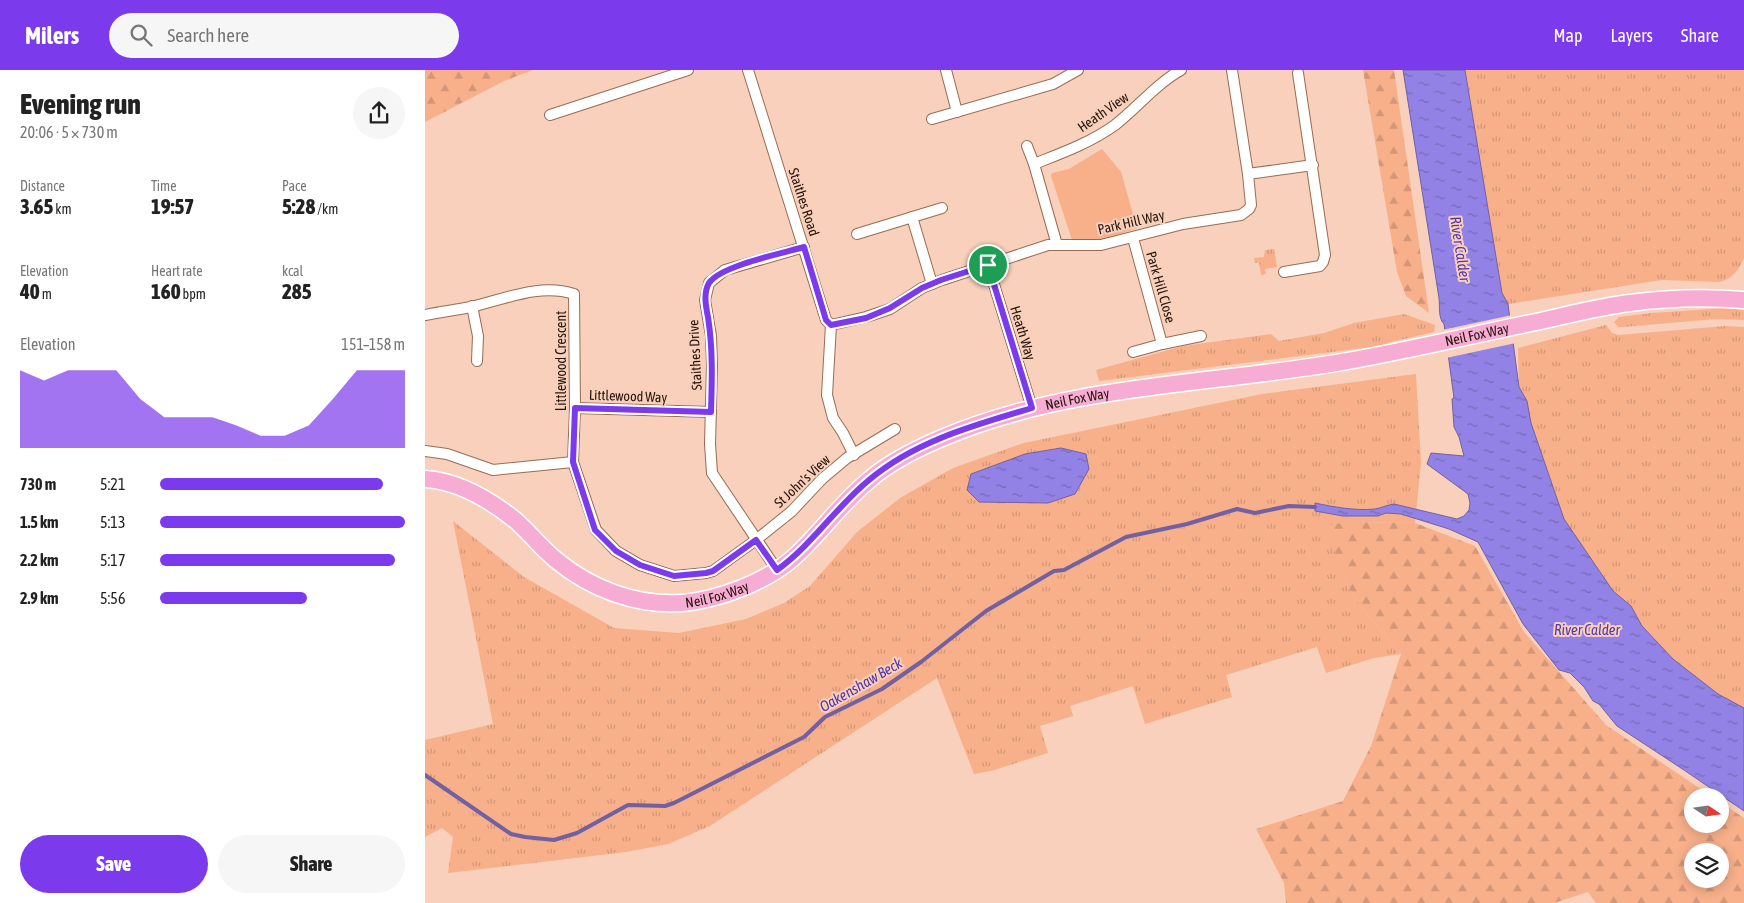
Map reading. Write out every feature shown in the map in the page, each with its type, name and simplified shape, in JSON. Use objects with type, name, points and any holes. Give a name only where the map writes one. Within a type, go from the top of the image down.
[{"type":"main road","name":"Neil Fox Way","points":[[425,479],[437,480],[463,489],[497,507],[517,522],[554,558],[573,573],[603,589],[638,600],[678,603],[705,600],[759,580],[777,570],[793,558],[845,502],[870,479],[909,453],[943,437],[1032,408],[1111,392],[1337,363],[1628,303],[1736,299],[1744,290]]},
{"type":"street","points":[[550,115],[688,70]]},
{"type":"street","name":"Staithes Road","points":[[748,70],[826,320],[831,325],[827,395],[833,418],[854,455]]},
{"type":"street","points":[[946,70],[957,112]]},
{"type":"street","points":[[932,119],[1053,84],[1078,70]]},
{"type":"street","name":"Heath View","points":[[1034,164],[1093,139],[1115,124],[1181,70]]},
{"type":"street","name":"Park Hill Way","points":[[831,325],[866,318],[890,308],[922,288],[1048,245],[1101,245],[1183,224],[1241,215],[1251,205],[1232,70]]},
{"type":"street","points":[[1284,272],[1320,266],[1325,255],[1298,73]]},
{"type":"street","points":[[1027,146],[1057,245]]},
{"type":"street","points":[[1248,174],[1313,165]]},
{"type":"street","points":[[857,234],[942,208]]},
{"type":"street","points":[[912,217],[932,284]]},
{"type":"street","name":"Park Hill Close","points":[[1133,238],[1162,344]]},
{"type":"street","name":"Staithes Drive","points":[[777,570],[712,473],[710,444],[711,336],[705,300],[709,283],[725,270],[804,247]]},
{"type":"street","name":"Heath Way","points":[[988,265],[1032,408]]},
{"type":"street","name":"Littlewood Crescent","points":[[425,315],[472,306],[517,293],[561,290],[574,294],[575,408],[573,462],[595,530],[616,551],[640,565],[674,576],[713,571],[756,540]]},
{"type":"street","points":[[472,306],[477,336],[477,361]]},
{"type":"street","name":"Park Hill Close","points":[[1133,352],[1201,336]]},
{"type":"street","name":"Littlewood Way","points":[[575,408],[711,412]]},
{"type":"street","name":"St John's View","points":[[756,540],[792,510],[822,479],[854,455],[895,429]]},
{"type":"street","points":[[425,451],[447,454],[493,470],[573,462]]},
{"type":"green space","points":[[425,70],[533,70],[504,81],[425,122]]},
{"type":"green space","points":[[1363,70],[1394,70],[1429,313],[1406,296],[1397,272]]},
{"type":"green space","points":[[1465,70],[1744,70],[1744,258],[1737,270],[1732,276],[1720,282],[1662,280],[1508,304],[1502,293]]},
{"type":"green space","points":[[1102,149],[1121,172],[1137,228],[1096,242],[1072,240],[1051,176],[1052,173],[1069,169]]},
{"type":"green space","points":[[1274,249],[1277,267],[1265,269],[1266,274],[1261,275],[1259,262],[1255,263],[1254,258],[1264,257],[1265,250]]},
{"type":"green space","points":[[1727,308],[1744,310],[1744,320],[1716,319],[1622,327],[1618,327],[1614,322],[1619,317],[1651,313]]},
{"type":"green space","points":[[1404,314],[1435,325],[1434,332],[1380,346],[1099,381],[1096,370],[1183,346],[1271,334],[1279,341],[1324,333],[1354,323]]},
{"type":"green space","points":[[1606,325],[1612,333],[1619,335],[1725,326],[1744,327],[1744,708],[1718,694],[1673,659],[1642,626],[1631,606],[1613,591],[1564,519],[1531,423],[1527,401],[1519,387],[1518,348]]},
{"type":"green space","points":[[1416,374],[1421,463],[1415,523],[1355,522],[1344,581],[1364,611],[1401,654],[1374,658],[1326,673],[1317,647],[1226,675],[1232,697],[1145,724],[1133,686],[1070,706],[1073,716],[1040,726],[1048,753],[991,771],[974,774],[937,678],[710,826],[668,844],[626,852],[448,873],[453,837],[442,828],[425,837],[425,740],[493,724],[453,521],[524,577],[614,628],[679,633],[746,619],[784,603],[810,586],[857,532],[900,498],[953,468],[1024,443],[1262,394]]},
{"type":"green space","points":[[1355,522],[1415,523],[1475,546],[1524,632],[1606,725],[1699,788],[1684,788],[1684,833],[1729,833],[1729,808],[1744,818],[1744,903],[1596,903],[1588,892],[1554,903],[1286,903],[1284,883],[1256,829],[1343,801],[1371,746],[1401,654],[1364,611],[1344,581],[1326,525]]},
{"type":"water","name":"River Calder","points":[[1403,70],[1465,70],[1502,293],[1508,304],[1519,387],[1527,401],[1531,423],[1564,519],[1613,591],[1631,606],[1642,626],[1673,659],[1718,694],[1744,708],[1744,811],[1729,801],[1729,788],[1710,788],[1617,726],[1570,673],[1559,670],[1523,624],[1478,542],[1449,529],[1401,514],[1386,513],[1378,516],[1343,516],[1315,511],[1315,503],[1360,509],[1375,509],[1394,504],[1457,519],[1464,516],[1469,510],[1468,494],[1427,464],[1431,453],[1464,456],[1454,427],[1452,399],[1454,398],[1444,324],[1440,316],[1439,298]]},
{"type":"water","points":[[1061,448],[1086,454],[1089,469],[1075,494],[1048,503],[979,502],[967,490],[971,474],[1025,454]]},
{"type":"pier","points":[[1512,315],[1516,343],[1446,358],[1442,330]]},
{"type":"waterway","name":"Oakenshaw Beck","points":[[425,775],[511,834],[554,840],[577,833],[628,805],[665,806],[674,803],[804,737],[825,717],[882,689],[921,662],[986,611],[1054,571],[1064,570],[1126,537],[1187,524],[1237,509],[1255,513],[1289,506],[1315,507]]},
{"type":"route","points":[[804,247],[826,320],[831,325],[866,318],[890,308],[922,288],[988,265],[1032,408],[943,437],[909,453],[870,479],[845,502],[793,558],[777,570],[756,540],[713,571],[674,576],[640,565],[616,551],[595,530],[573,462],[575,408],[711,412],[711,336],[705,300],[709,283],[725,270],[804,247]]}]
